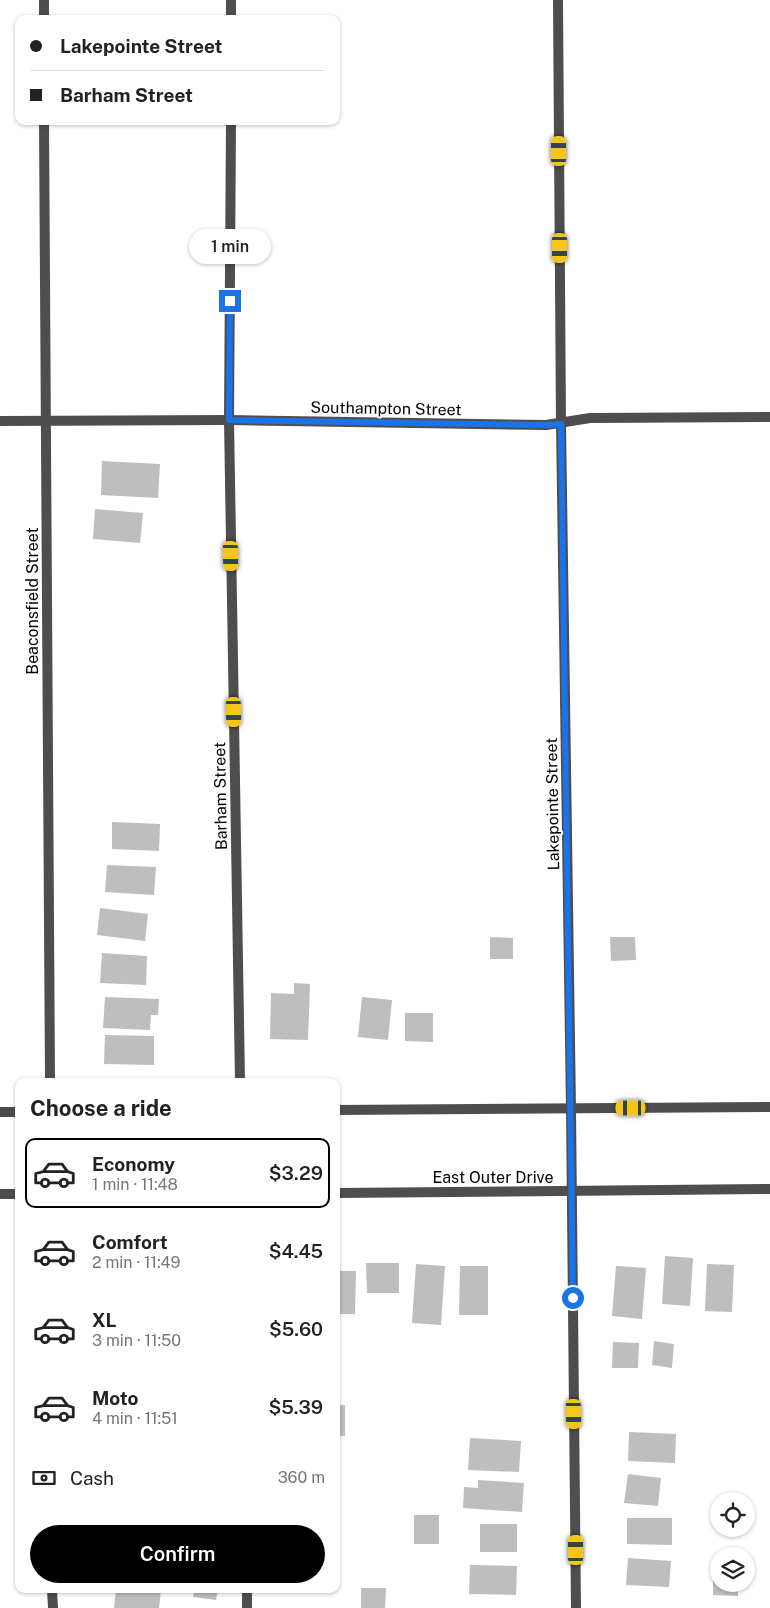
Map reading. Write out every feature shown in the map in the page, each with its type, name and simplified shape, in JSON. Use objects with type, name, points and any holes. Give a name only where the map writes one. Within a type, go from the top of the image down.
[{"type":"street","points":[[44,0],[44,15]]},
{"type":"street","points":[[231,0],[231,15]]},
{"type":"street","name":"Lakepointe Street","points":[[558,0],[561,424],[572,1109],[576,1608]]},
{"type":"street","name":"Beaconsfield Street","points":[[44,125],[50,1078]]},
{"type":"street","name":"Barham Street","points":[[231,125],[229,420],[240,1078]]},
{"type":"street","name":"Southampton Street","points":[[0,421],[229,420],[546,425],[590,418],[770,417]]},
{"type":"street","points":[[340,1110],[770,1108]]},
{"type":"street","points":[[0,1112],[15,1112]]},
{"type":"street","name":"East Outer Drive","points":[[340,1193],[770,1189]]},
{"type":"street","points":[[0,1194],[15,1194]]},
{"type":"street","points":[[52,1593],[53,1608]]},
{"type":"street","points":[[247,1593],[247,1608]]},
{"type":"building","points":[[102,461],[160,464],[158,498],[101,495]]},
{"type":"building","points":[[95,509],[143,513],[140,543],[93,539]]},
{"type":"building","points":[[112,822],[160,824],[159,851],[112,849]]},
{"type":"building","points":[[107,865],[156,867],[154,895],[105,892]]},
{"type":"building","points":[[100,908],[148,914],[145,941],[97,935]]},
{"type":"building","points":[[490,937],[513,938],[513,959],[490,959]]},
{"type":"building","points":[[610,937],[635,937],[636,960],[611,961]]},
{"type":"building","points":[[102,953],[147,956],[146,985],[100,983]]},
{"type":"building","points":[[294,983],[310,984],[308,1040],[270,1039],[271,993],[294,994]]},
{"type":"building","points":[[105,997],[159,999],[158,1015],[151,1015],[150,1030],[103,1028]]},
{"type":"building","points":[[362,997],[392,1000],[388,1040],[358,1037]]},
{"type":"building","points":[[405,1013],[433,1013],[433,1042],[405,1041]]},
{"type":"building","points":[[105,1035],[154,1036],[154,1065],[104,1064]]},
{"type":"building","points":[[665,1256],[693,1258],[690,1306],[662,1304]]},
{"type":"building","points":[[366,1263],[399,1263],[399,1293],[367,1293]]},
{"type":"building","points":[[416,1264],[445,1266],[441,1325],[412,1323]]},
{"type":"building","points":[[707,1264],[734,1265],[732,1312],[705,1311]]},
{"type":"building","points":[[460,1266],[488,1266],[488,1315],[459,1315]]},
{"type":"building","points":[[616,1266],[646,1268],[642,1319],[612,1316]]},
{"type":"building","points":[[340,1271],[356,1271],[355,1314],[340,1314]]},
{"type":"building","points":[[654,1341],[674,1344],[672,1368],[652,1365]]},
{"type":"building","points":[[613,1342],[639,1343],[638,1368],[612,1368]]},
{"type":"building","points":[[340,1405],[345,1405],[345,1436],[340,1436]]},
{"type":"building","points":[[629,1432],[676,1434],[675,1463],[628,1461]]},
{"type":"building","points":[[470,1438],[521,1441],[519,1472],[468,1470]]},
{"type":"building","points":[[628,1474],[661,1478],[658,1506],[624,1503]]},
{"type":"building","points":[[478,1480],[524,1483],[522,1512],[463,1508],[464,1487],[478,1488]]},
{"type":"building","points":[[414,1515],[439,1515],[439,1544],[414,1544]]},
{"type":"building","points":[[627,1518],[672,1518],[672,1545],[627,1544]]},
{"type":"building","points":[[480,1524],[517,1524],[517,1552],[480,1552]]},
{"type":"building","points":[[628,1558],[671,1561],[669,1587],[626,1585]]},
{"type":"building","points":[[470,1565],[517,1566],[516,1595],[469,1594]]},
{"type":"building","points":[[361,1588],[386,1588],[385,1608],[361,1608]]},
{"type":"building","points":[[713,1592],[738,1592],[738,1596],[713,1595]]},
{"type":"building","points":[[116,1593],[161,1593],[159,1608],[114,1608]]},
{"type":"building","points":[[194,1593],[217,1593],[216,1600],[193,1597]]},
{"type":"route","points":[[230,301],[229,420],[561,424],[572,1109],[573,1298]]}]
